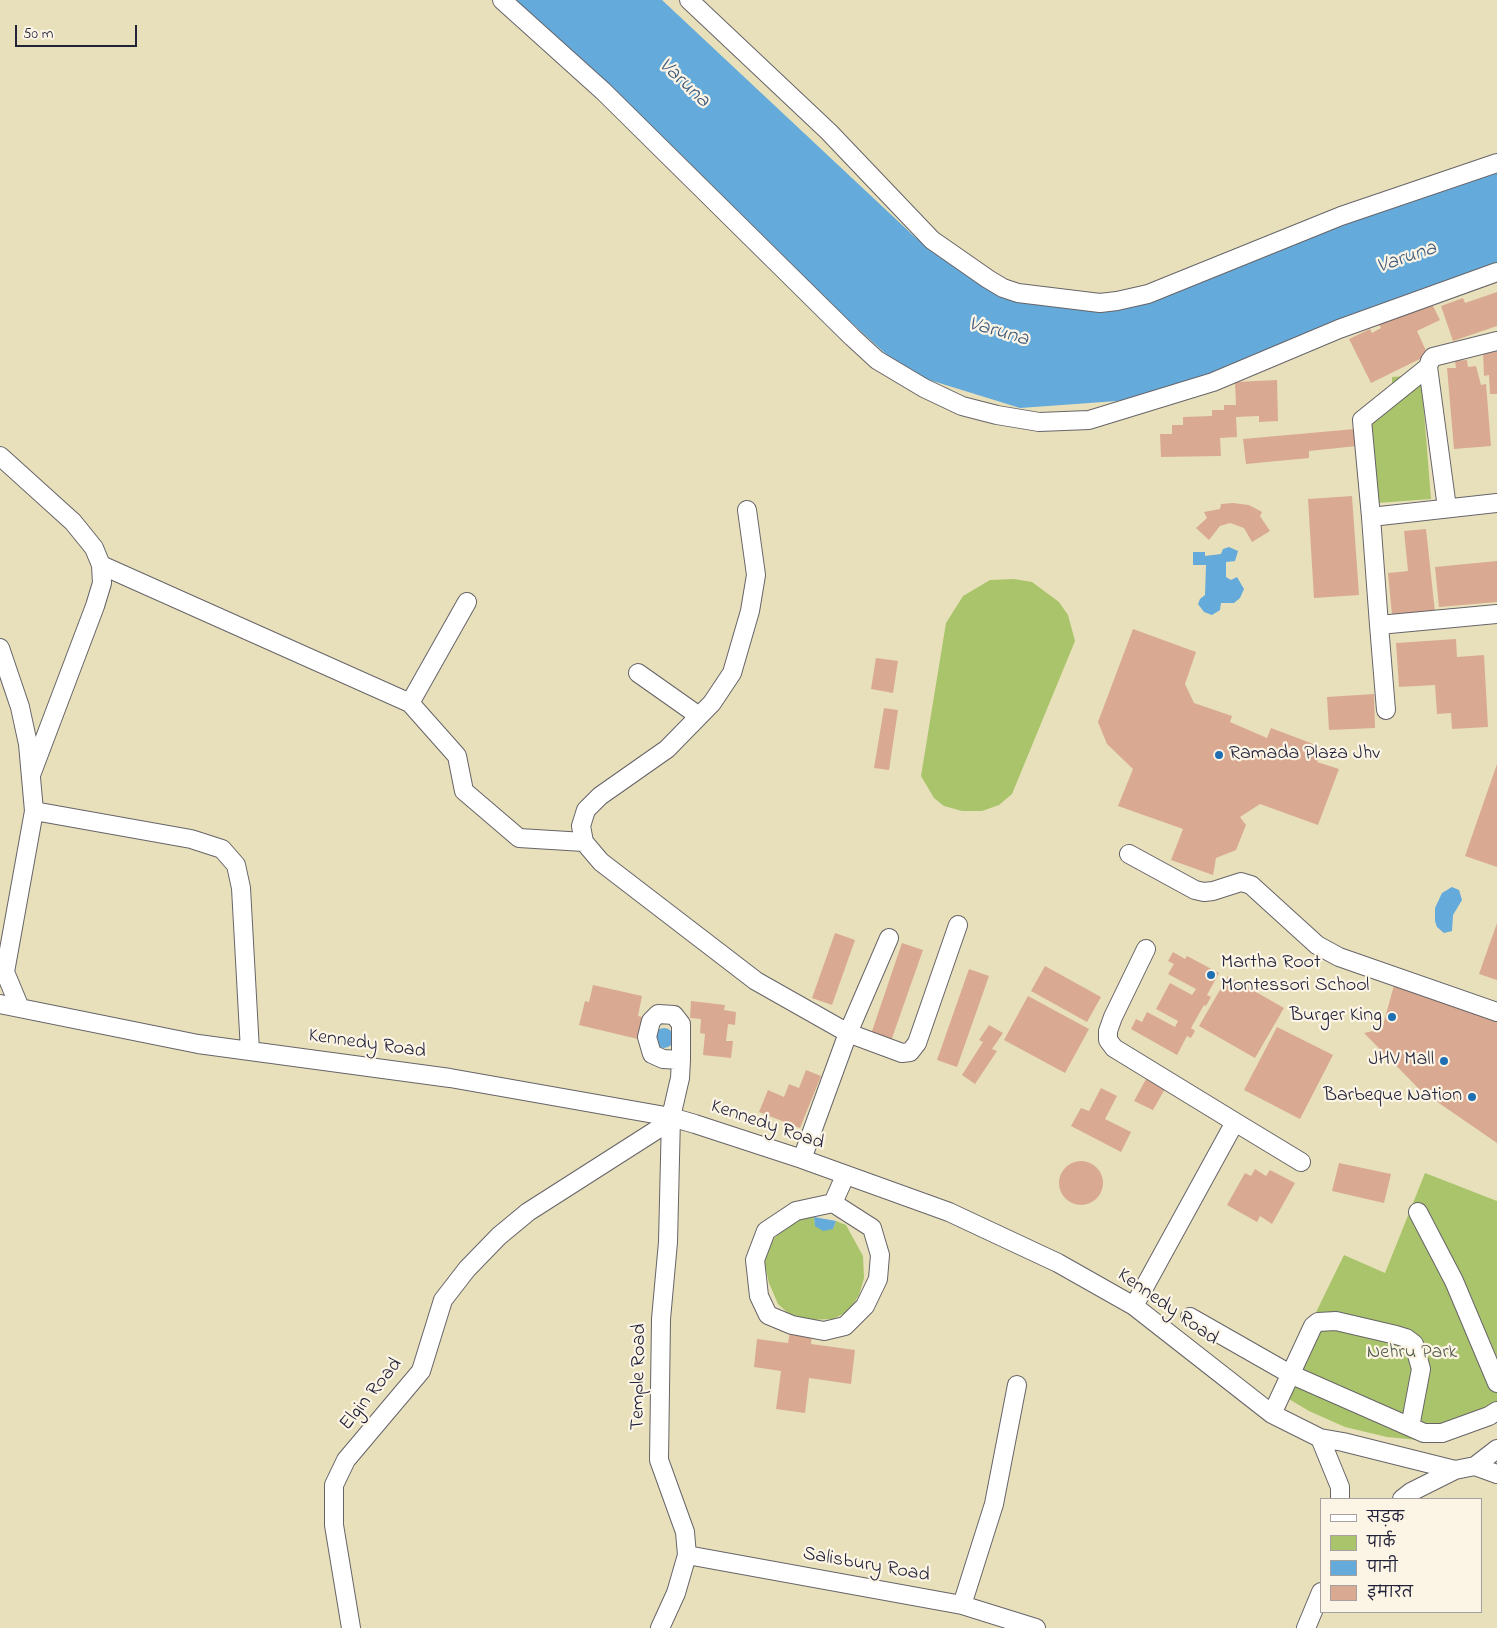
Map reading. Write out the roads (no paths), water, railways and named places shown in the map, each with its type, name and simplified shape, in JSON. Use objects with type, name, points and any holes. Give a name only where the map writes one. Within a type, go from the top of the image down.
[{"type":"street","points":[[502,0],[603,91],[852,337],[878,360],[924,388],[962,406],[997,415],[1039,422],[1089,420],[1213,382],[1339,329],[1497,272]]},
{"type":"street","points":[[690,0],[830,132],[932,240],[988,280],[1018,293],[1100,303],[1148,294],[1340,216],[1497,163]]},
{"type":"street","points":[[1386,710],[1362,420],[1428,367],[1433,358],[1497,341]]},
{"type":"street","points":[[1428,367],[1447,508]]},
{"type":"street","points":[[0,456],[73,522],[94,548],[101,565],[102,583],[95,606],[31,775]]},
{"type":"street","points":[[1371,517],[1497,503]]},
{"type":"street","points":[[747,510],[756,575],[750,611],[732,673],[712,703],[667,749],[600,796],[586,810],[581,826],[584,842],[601,862],[775,994],[848,1033],[902,1053],[910,1052],[914,1048],[958,925]]},
{"type":"street","points":[[101,565],[410,703],[457,756],[464,791],[519,838],[584,842]]},
{"type":"street","points":[[410,703],[467,602]]},
{"type":"street","points":[[1380,625],[1497,614]]},
{"type":"street","points":[[0,648],[20,707],[28,744],[34,811],[4,972],[20,1008]]},
{"type":"street","points":[[638,673],[699,716]]},
{"type":"street","points":[[34,811],[191,839],[222,849],[236,865],[241,888],[250,1051]]},
{"type":"street","points":[[1129,854],[1195,890],[1213,891],[1241,882],[1251,885],[1317,945],[1339,957],[1497,1012]]},
{"type":"street","points":[[802,1159],[848,1033],[889,938]]},
{"type":"street","points":[[1146,949],[1113,1017],[1108,1031],[1108,1040],[1114,1048],[1301,1162]]},
{"type":"street","name":"Kennedy Road","points":[[0,1004],[198,1044],[450,1078],[671,1117],[802,1159],[949,1212],[1058,1263],[1134,1306],[1272,1414],[1320,1438],[1344,1442],[1455,1470]]},
{"type":"street","name":"Temple Road","points":[[660,1628],[676,1593],[687,1555],[685,1532],[659,1460],[661,1319],[668,1242],[671,1117],[680,1078],[680,1060]]},
{"type":"street","name":"Elgin Road","points":[[351,1628],[334,1525],[334,1486],[346,1460],[421,1371],[444,1300],[467,1269],[499,1236],[528,1212],[658,1129],[671,1117]]},
{"type":"street","points":[[1134,1306],[1235,1122]]},
{"type":"street","points":[[833,1203],[845,1176]]},
{"type":"street","points":[[833,1203],[872,1228],[880,1255],[878,1279],[865,1306],[845,1326],[824,1330],[792,1325],[768,1315],[759,1296],[755,1260],[766,1230],[796,1211],[833,1203]]},
{"type":"street","points":[[1418,1212],[1454,1281],[1497,1383]]},
{"type":"street","points":[[1190,1317],[1290,1374],[1424,1433],[1435,1434],[1489,1416],[1497,1411]]},
{"type":"street","points":[[1272,1414],[1310,1331],[1318,1322],[1336,1321],[1406,1338],[1414,1344],[1420,1369],[1410,1427]]},
{"type":"street","points":[[962,1605],[994,1504],[1017,1385]]},
{"type":"street","points":[[1320,1438],[1340,1486],[1340,1498]]},
{"type":"street","points":[[1403,1498],[1411,1492],[1455,1470],[1475,1466],[1497,1449]]},
{"type":"street","points":[[1475,1466],[1497,1474]]},
{"type":"street","name":"Salisbury Road","points":[[687,1555],[962,1605],[1036,1628]]},
{"type":"street","points":[[1306,1628],[1320,1594]]},
{"type":"water","name":"Varuna","points":[[493,0],[662,0],[916,238],[1045,303],[1126,308],[1249,253],[1497,155],[1497,267],[1200,391],[1117,401],[1020,408],[907,373]]},
{"type":"water","points":[[1229,547],[1238,551],[1235,561],[1226,562],[1226,577],[1231,580],[1237,577],[1244,589],[1240,598],[1234,603],[1221,603],[1220,610],[1212,615],[1204,612],[1198,604],[1205,595],[1206,565],[1193,565],[1193,552],[1205,552],[1205,556],[1221,554],[1223,549]]},
{"type":"water","points":[[1452,887],[1459,890],[1462,900],[1453,915],[1452,931],[1444,933],[1437,927],[1435,908],[1442,893]]},
{"type":"water","points":[[664,1028],[671,1031],[674,1038],[671,1045],[664,1048],[657,1045],[654,1038],[657,1031]]},
{"type":"water","points":[[814,1217],[836,1221],[833,1229],[823,1231],[815,1226]]},
{"type":"place","name":"Ramada Plaza Jhv","points":[[1219,755]]},
{"type":"place","name":"Martha Root Montessori School","points":[[1211,975]]},
{"type":"place","name":"Burger King","points":[[1392,1017]]},
{"type":"place","name":"JHV Mall","points":[[1444,1061]]},
{"type":"place","name":"Barbeque Nation","points":[[1472,1097]]},
{"type":"park label","name":"Nehru Park","points":[[1412,1354]]}]
